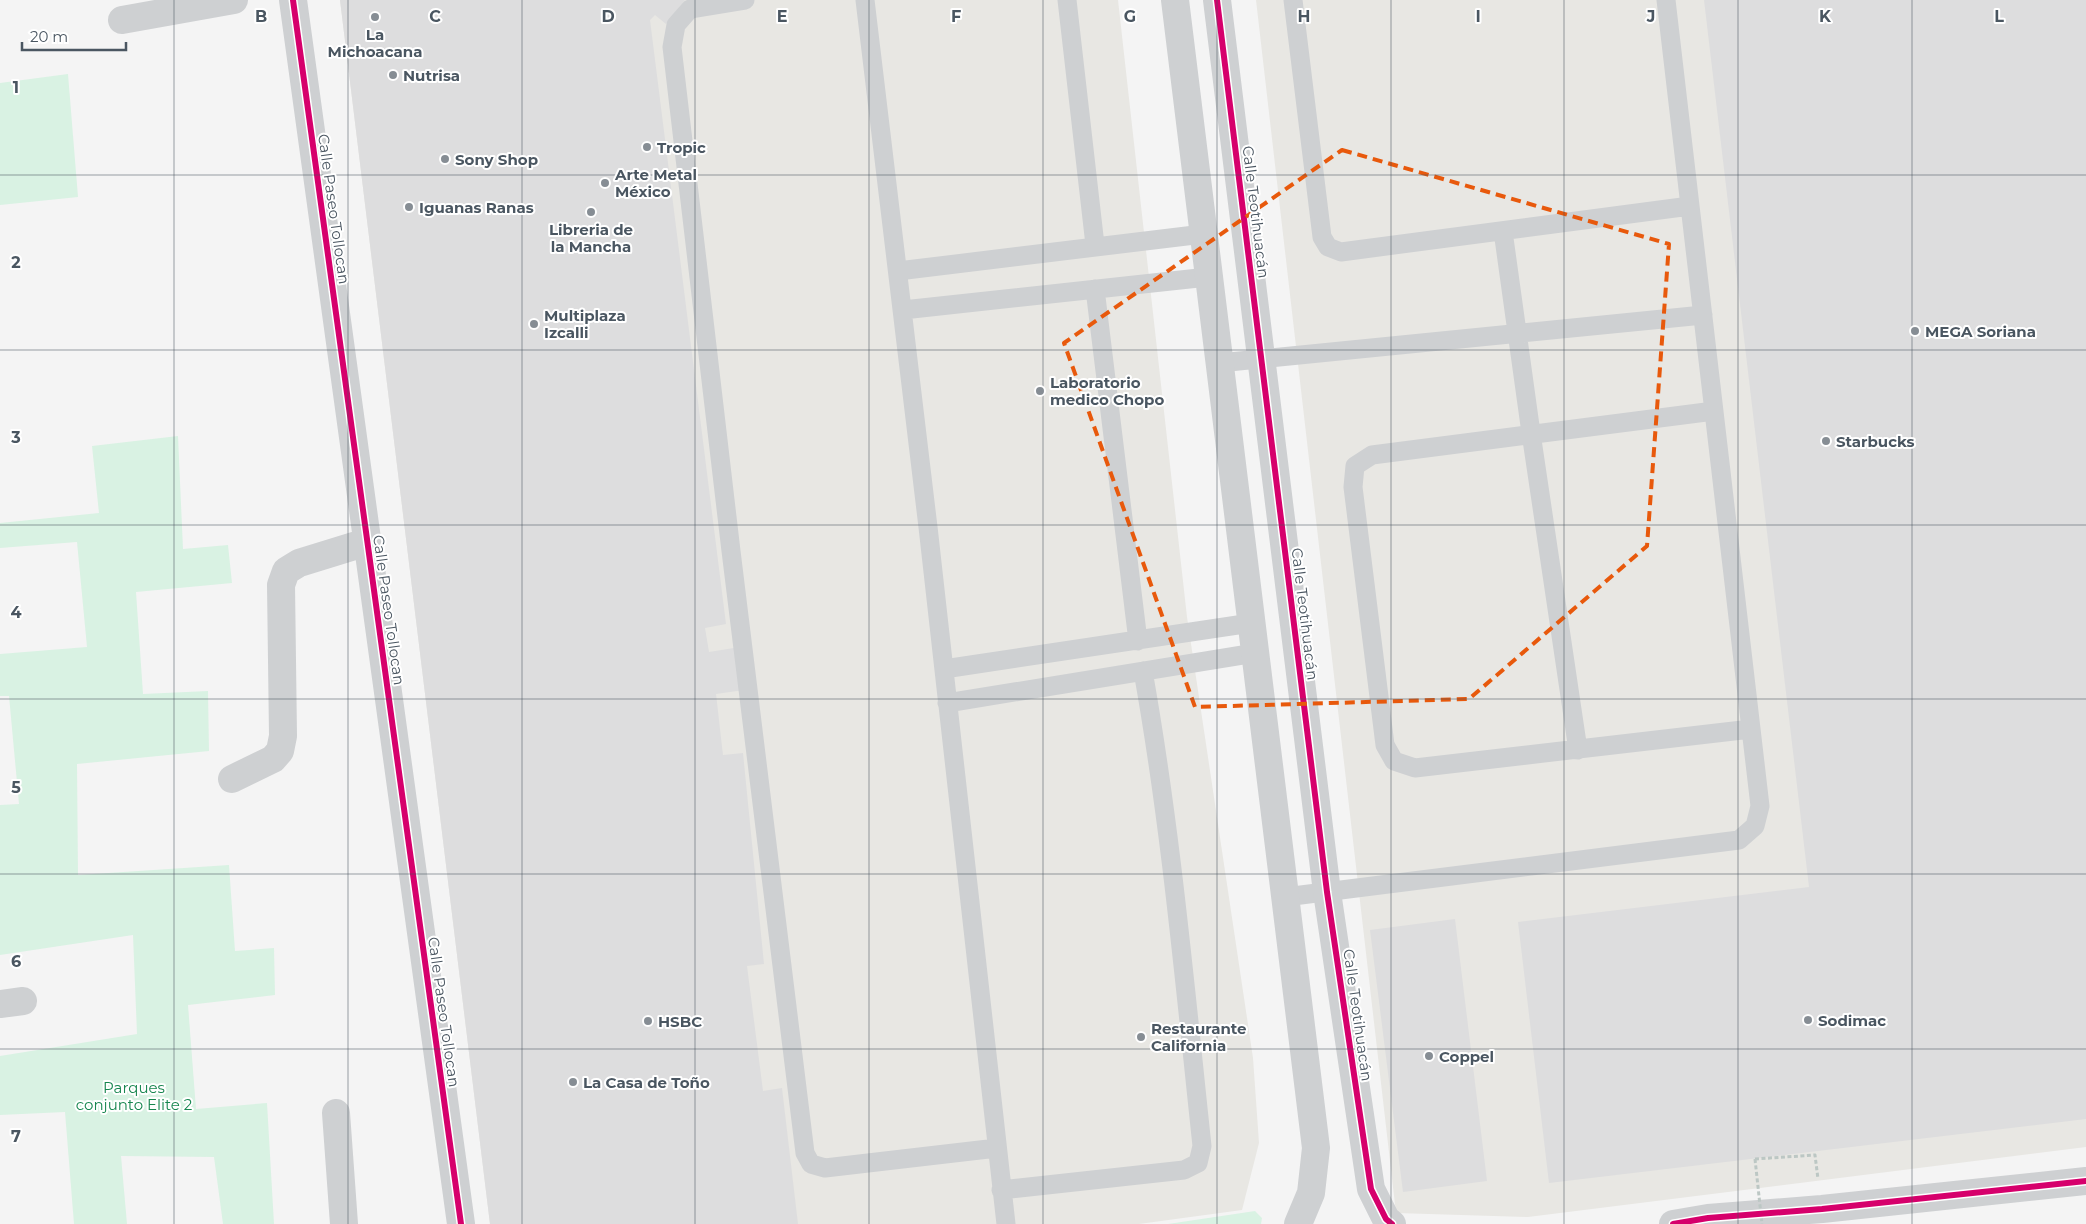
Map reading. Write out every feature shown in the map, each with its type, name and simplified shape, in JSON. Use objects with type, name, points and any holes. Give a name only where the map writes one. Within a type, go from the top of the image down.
[{"type":"street","points":[[122,20],[234,0]]},
{"type":"street","name":"Calle Paseo Tollocan","points":[[293,0],[461,1224]]},
{"type":"street","points":[[1175,0],[1316,1148],[1311,1194],[1298,1224]]},
{"type":"street","name":"Calle Teotihuacán","points":[[1217,0],[1327,892],[1371,1189],[1386,1219],[1392,1224]]},
{"type":"street","points":[[232,779],[273,760],[280,751],[283,736],[281,585],[286,571],[299,562],[367,542]]},
{"type":"street","points":[[336,1113],[344,1224]]},
{"type":"street","points":[[1673,1224],[1708,1218],[1822,1209],[2086,1181]]},
{"type":"lane","points":[[745,0],[690,9],[676,25],[672,47],[731,551],[805,1153],[811,1164],[825,1168],[997,1148]]},
{"type":"lane","points":[[865,0],[903,310],[917,448],[948,703],[1006,1224]]},
{"type":"lane","points":[[1067,0],[1095,245]]},
{"type":"lane","points":[[1292,0],[1322,237],[1328,247],[1341,252],[1690,206]]},
{"type":"lane","points":[[1285,897],[1739,840],[1755,826],[1760,806],[1666,0]]},
{"type":"lane","points":[[1503,231],[1578,750]]},
{"type":"lane","points":[[898,271],[1095,245],[1203,234]]},
{"type":"lane","points":[[903,310],[1208,277]]},
{"type":"lane","points":[[1095,289],[1138,641]]},
{"type":"lane","points":[[1219,363],[1703,315]]},
{"type":"lane","points":[[1714,411],[1531,433],[1372,455],[1355,466],[1352,487],[1385,745],[1394,761],[1415,768],[1751,729]]},
{"type":"lane","points":[[944,669],[1251,624]]},
{"type":"lane","points":[[948,703],[1255,653]]},
{"type":"lane","points":[[1001,1190],[1184,1170],[1198,1164],[1202,1146],[1175,901],[1153,725],[1143,671]]},
{"type":"path","points":[[1762,1224],[1755,1159],[1815,1155]]},
{"type":"highlighted area","points":[[1342,150],[1669,244],[1647,546],[1469,699],[1195,707],[1064,343]]},
{"type":"shaded area","points":[[340,0],[1118,0],[1187,617],[1253,1058],[1259,1143],[1242,1210],[1139,1224],[490,1224]]},
{"type":"shaded area","points":[[1256,0],[2086,0],[2086,1147],[1528,1217],[1396,1213]]},
{"type":"green space","points":[[68,74],[78,197],[0,205],[0,83]]},
{"type":"green space","name":"Parques conjunto Elite 2","points":[[178,436],[183,549],[228,545],[232,583],[136,592],[143,694],[208,691],[209,751],[77,764],[78,875],[229,865],[235,951],[274,948],[275,995],[188,1005],[196,1109],[267,1103],[274,1224],[223,1224],[214,1157],[121,1156],[127,1224],[74,1224],[65,1112],[0,1115],[0,1056],[137,1034],[133,935],[0,955],[0,805],[19,804],[9,696],[0,696],[0,654],[87,647],[77,542],[0,548],[0,523],[99,513],[92,446]]},
{"type":"green space","points":[[1255,1211],[1262,1218],[1261,1224],[1168,1224]]},
{"type":"building","name":"Multiplaza Izcalli","points":[[340,0],[685,0],[666,24],[655,15],[650,20],[726,624],[705,628],[709,652],[740,647],[744,690],[716,694],[723,755],[743,753],[764,964],[747,966],[763,1091],[782,1088],[798,1224],[490,1224]]},
{"type":"building","points":[[1704,0],[2086,0],[2086,1119],[1549,1183],[1518,922],[1809,887]]},
{"type":"building","name":"Coppel","points":[[1455,919],[1487,1181],[1403,1192],[1370,930]]},
{"type":"cycle path","points":[[293,0],[461,1224]]},
{"type":"cycle path","points":[[1217,0],[1327,892],[1371,1189],[1386,1219],[1392,1224]]},
{"type":"cycle path","points":[[1673,1224],[1708,1218],[1822,1209],[2086,1181]]},
{"type":"place","name":"La Michoacana","points":[[375,17]]},
{"type":"place","name":"Nutrisa","points":[[393,75]]},
{"type":"place","name":"Tropic","points":[[647,147]]},
{"type":"place","name":"Sony Shop","points":[[445,159]]},
{"type":"place","name":"Arte Metal México","points":[[605,183]]},
{"type":"place","name":"Iguanas Ranas","points":[[409,207]]},
{"type":"place","name":"Libreria de la Mancha","points":[[591,212]]},
{"type":"place","name":"Multiplaza Izcalli","points":[[534,324]]},
{"type":"place","name":"MEGA Soriana","points":[[1915,331]]},
{"type":"place","name":"Laboratorio medico Chopo","points":[[1040,391]]},
{"type":"place","name":"Starbucks","points":[[1826,441]]},
{"type":"place","name":"Sodimac","points":[[1808,1020]]},
{"type":"place","name":"HSBC","points":[[648,1021]]},
{"type":"place","name":"Restaurante California","points":[[1141,1037]]},
{"type":"place","name":"Coppel","points":[[1429,1056]]},
{"type":"place","name":"La Casa de Toño","points":[[573,1082]]}]
